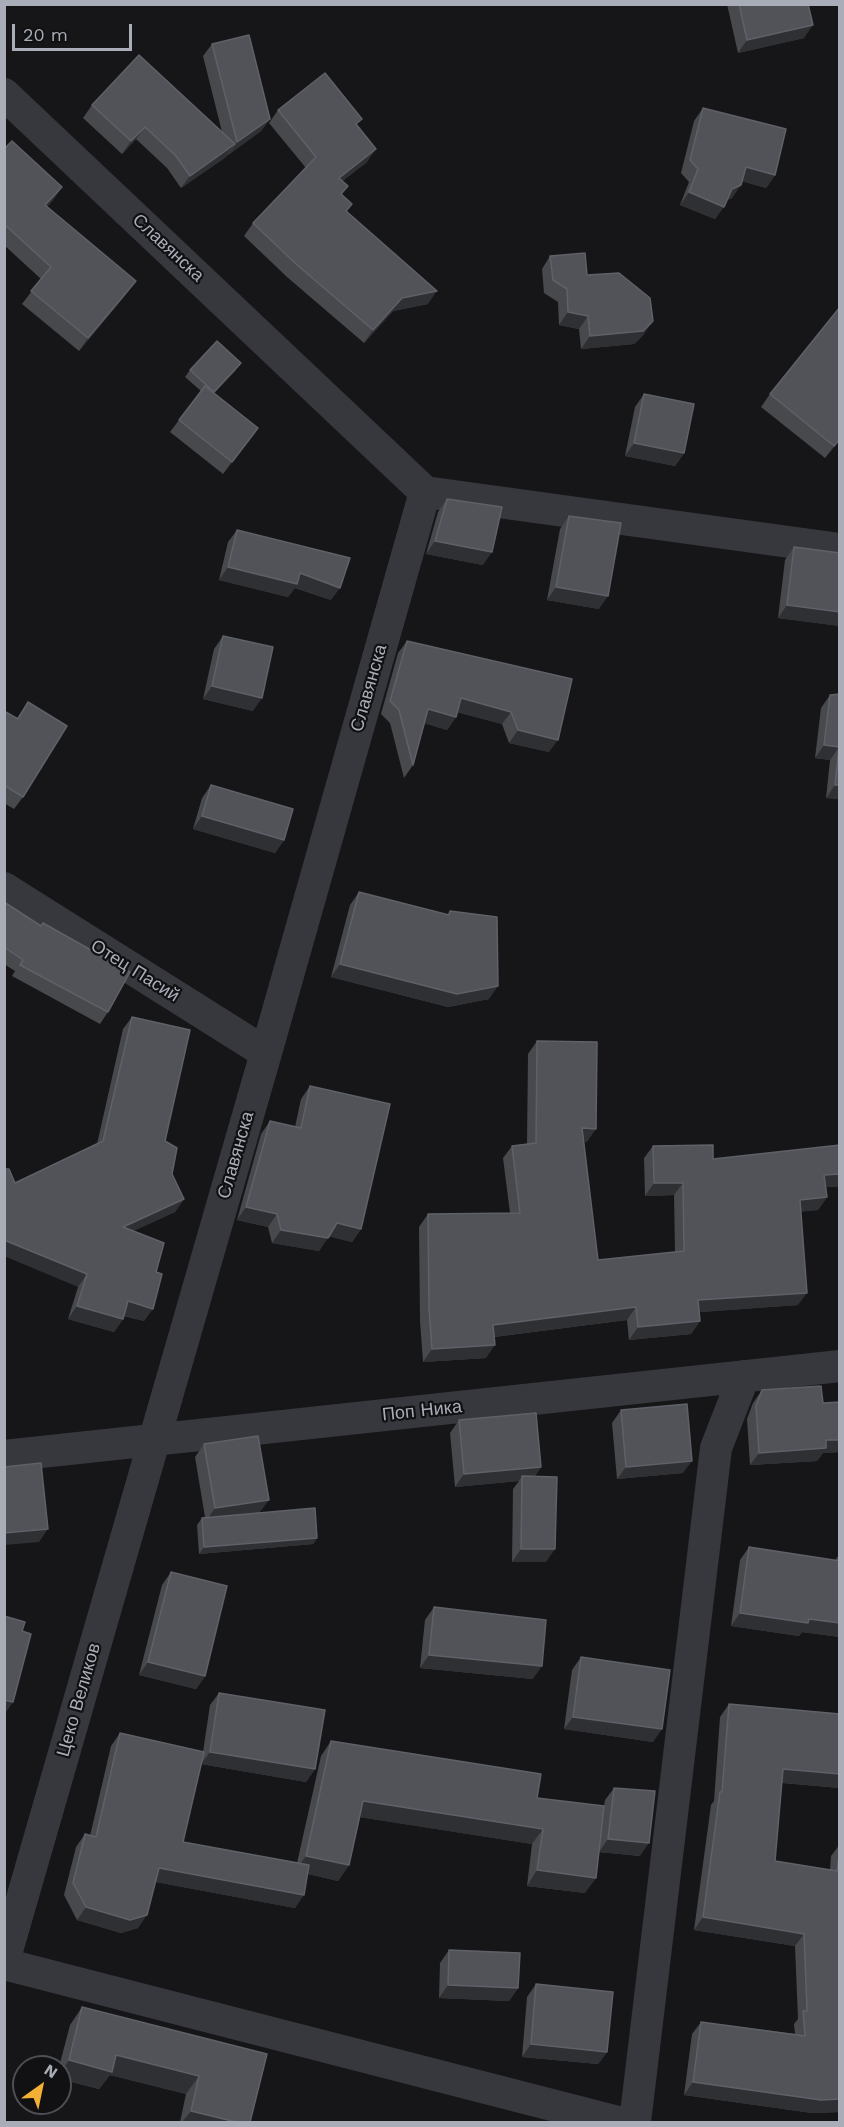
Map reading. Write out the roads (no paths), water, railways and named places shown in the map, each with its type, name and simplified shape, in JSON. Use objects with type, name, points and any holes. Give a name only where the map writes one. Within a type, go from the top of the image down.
[{"type":"street","name":"Славянска","points":[[4,94],[424,492],[266,1053],[153,1440]]},
{"type":"street","points":[[424,492],[840,549]]},
{"type":"street","name":"Отец Пасий","points":[[4,888],[266,1053]]},
{"type":"street","name":"Поп Ника","points":[[4,1456],[840,1366]]},
{"type":"street","points":[[635,2122],[716,1448],[744,1376]]},
{"type":"street","name":"Цеко Великов","points":[[4,1963],[153,1440]]},
{"type":"street","points":[[4,1963],[618,2122]]}]
